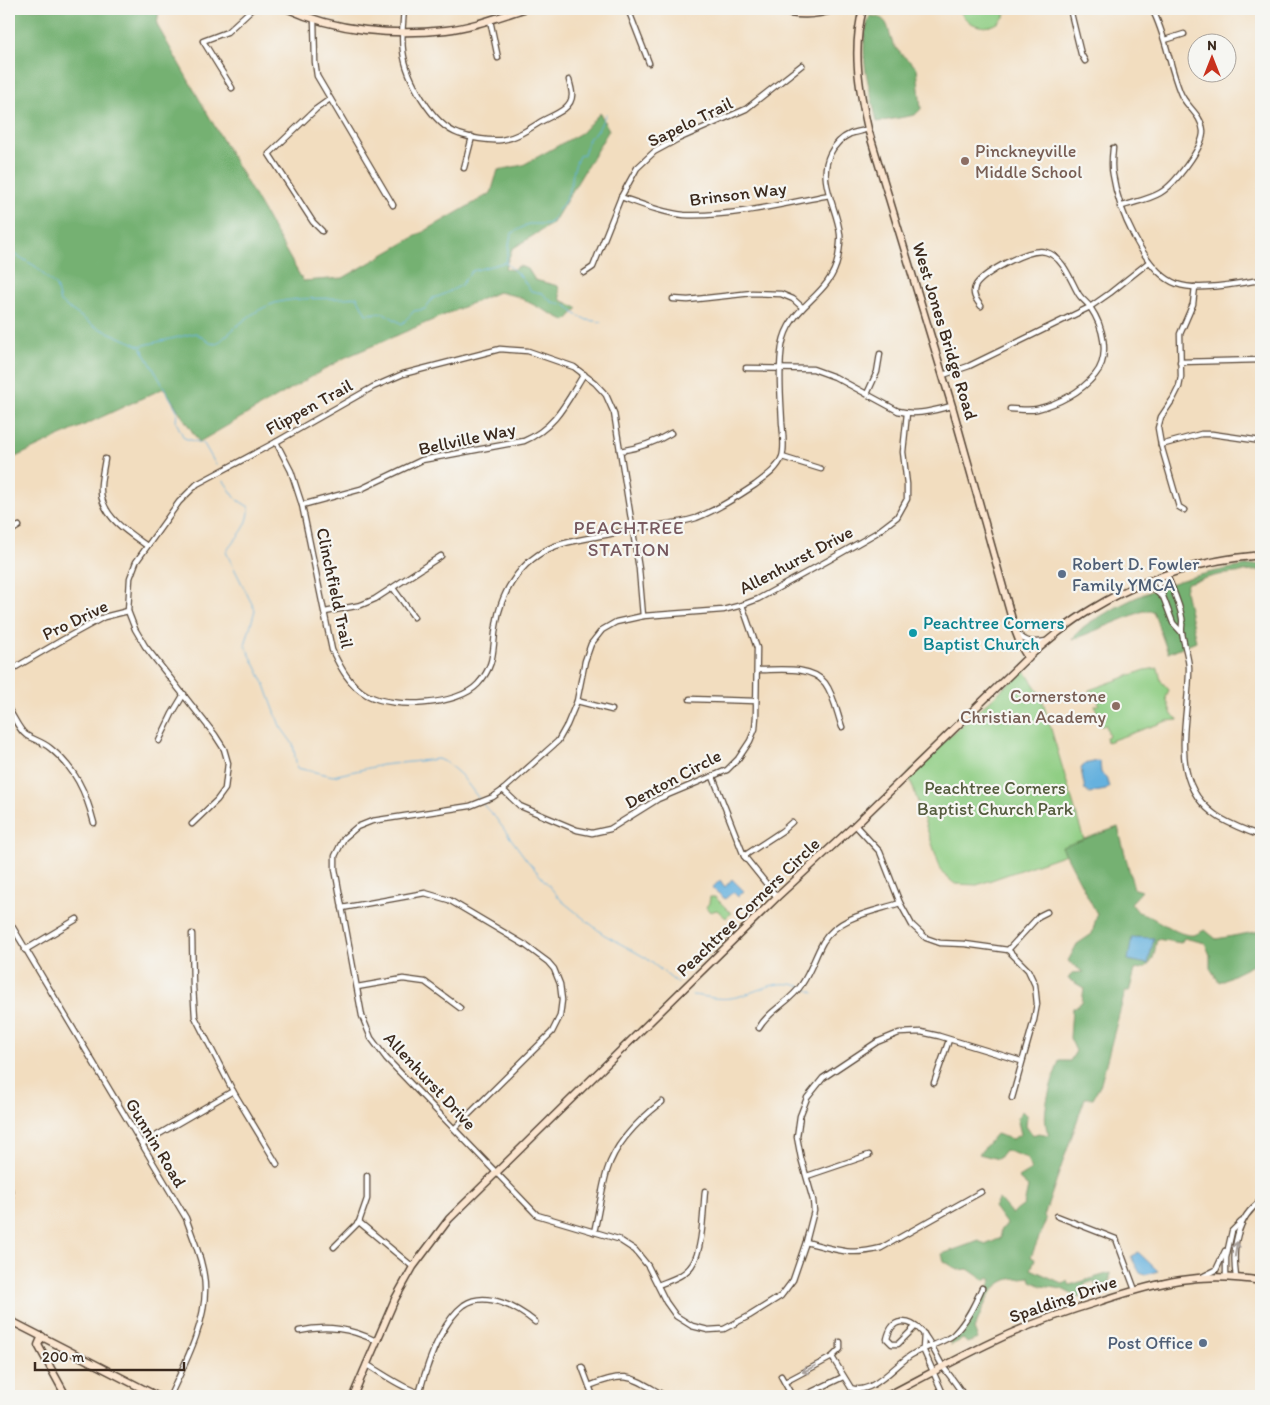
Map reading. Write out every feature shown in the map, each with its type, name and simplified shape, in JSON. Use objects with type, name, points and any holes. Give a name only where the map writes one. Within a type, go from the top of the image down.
[{"type":"street","points":[[232,88],[203,41],[227,32],[252,9]]},
{"type":"street","points":[[288,9],[314,19],[366,30],[402,32],[446,30],[490,20],[524,9]]},
{"type":"street","points":[[404,9],[402,32],[406,66],[429,109],[446,126],[458,134],[501,140],[522,133],[568,107],[572,96],[568,80]]},
{"type":"street","points":[[628,9],[649,63]]},
{"type":"street","points":[[776,9],[786,13],[801,15],[836,9]]},
{"type":"street","name":"West Jones Bridge Road","points":[[863,9],[858,39],[857,67],[868,129],[943,375],[1015,630],[1028,658]]},
{"type":"street","points":[[1070,9],[1081,54],[1085,61]]},
{"type":"street","points":[[1120,207],[1158,194],[1170,184],[1198,149],[1204,131],[1196,114],[1180,94],[1165,40],[1157,17],[1152,9]]},
{"type":"street","points":[[314,19],[317,76],[393,205]]},
{"type":"street","points":[[490,20],[498,58]]},
{"type":"street","points":[[1165,40],[1184,34]]},
{"type":"street","name":"Sapelo Trail","points":[[584,273],[593,267],[621,197],[637,168],[654,152],[746,110],[802,65]]},
{"type":"street","points":[[322,231],[313,222],[270,154],[316,108],[330,99]]},
{"type":"street","points":[[821,469],[782,457],[783,433],[780,367],[784,335],[796,313],[825,287],[833,274],[838,260],[840,234],[829,195],[826,162],[832,149],[839,141],[850,134],[868,129]]},
{"type":"street","points":[[464,168],[472,137]]},
{"type":"street","points":[[1112,148],[1112,174],[1120,207],[1149,262],[1168,280],[1195,288],[1261,280]]},
{"type":"street","name":"Brinson Way","points":[[621,197],[664,211],[684,215],[773,206],[829,195]]},
{"type":"street","points":[[981,306],[975,299],[976,285],[1006,263],[1026,254],[1040,251],[1054,255],[1064,266],[1079,296],[1090,307],[1100,325],[1104,339],[1104,354],[1099,371],[1081,390],[1035,410],[1010,409]]},
{"type":"street","points":[[943,375],[969,366],[1090,307],[1149,262]]},
{"type":"street","points":[[1184,510],[1179,507],[1158,428],[1161,417],[1174,399],[1179,387],[1181,377],[1180,334],[1193,304],[1195,288]]},
{"type":"street","points":[[673,299],[688,300],[752,293],[782,294],[793,299],[802,307]]},
{"type":"street","name":"Flippen Trail","points":[[192,824],[217,800],[225,789],[228,763],[224,748],[135,629],[128,611],[130,578],[136,562],[179,502],[197,484],[373,387],[403,374],[500,349],[528,351],[574,367],[595,383],[606,395],[614,413],[640,569],[643,616]]},
{"type":"street","points":[[868,394],[877,372],[880,354]]},
{"type":"street","points":[[1180,362],[1261,360]]},
{"type":"street","points":[[746,368],[813,368],[907,414],[920,414],[952,406]]},
{"type":"street","name":"Bellville Way","points":[[302,505],[361,489],[422,460],[524,441],[538,435],[552,423],[584,374]]},
{"type":"street","name":"Allenhurst Drive","points":[[907,414],[903,452],[907,500],[897,517],[876,533],[758,599],[742,605],[710,612],[643,616],[616,622],[602,630],[591,644],[585,661],[577,701],[558,741],[493,797],[470,806],[372,821],[357,827],[344,838],[335,856],[335,869],[362,1016],[372,1038],[386,1058],[538,1215],[618,1239],[635,1250],[648,1266],[666,1302],[676,1316],[692,1326],[708,1330],[724,1328],[749,1316],[781,1296],[794,1280],[814,1211],[797,1137],[800,1116],[807,1098],[822,1078],[877,1042],[898,1033],[921,1032],[1021,1061]]},
{"type":"street","points":[[620,452],[638,448],[671,433]]},
{"type":"street","points":[[1161,445],[1201,434],[1261,441]]},
{"type":"street","name":"Clinchfield Trail","points":[[276,442],[291,471],[302,505],[332,650],[340,668],[366,694],[379,700],[399,703],[447,700],[462,696],[477,685],[489,670],[494,657],[496,626],[500,607],[507,589],[519,572],[536,556],[560,544],[634,528],[695,518],[717,508],[771,474],[782,457]]},
{"type":"street","points":[[105,459],[101,483],[102,502],[114,520],[147,546]]},
{"type":"street","points":[[9,532],[19,526]]},
{"type":"street","name":"Peachtree Corners Circle","points":[[353,1396],[395,1299],[414,1267],[450,1219],[778,897],[1028,658],[1091,610],[1156,578],[1214,561],[1261,555]]},
{"type":"street","points":[[325,612],[361,605],[375,599],[441,556]]},
{"type":"street","points":[[1167,575],[1182,618],[1182,633],[1188,662],[1183,750],[1184,765],[1190,783],[1195,793],[1210,811],[1220,818],[1261,836]]},
{"type":"street","points":[[1156,578],[1173,623],[1182,633]]},
{"type":"street","points":[[1138,586],[1152,587],[1163,597]]},
{"type":"street","points":[[393,588],[414,617]]},
{"type":"street","name":"Denton Circle","points":[[503,790],[520,806],[577,830],[592,832],[610,829],[658,800],[727,770],[738,759],[750,742],[754,729],[758,670],[757,648],[742,605]]},
{"type":"street","name":"Pro Drive","points":[[9,671],[104,617],[128,611]]},
{"type":"street","points":[[1015,630],[1024,640],[1030,642],[1048,641]]},
{"type":"street","points":[[758,670],[805,671],[815,674],[824,682],[830,693],[842,727]]},
{"type":"street","points":[[160,741],[172,714],[184,694]]},
{"type":"street","points":[[690,700],[756,701]]},
{"type":"street","points":[[577,701],[612,710]]},
{"type":"street","points":[[9,710],[24,734],[49,747],[67,764],[78,778],[89,801],[94,823]]},
{"type":"street","points":[[713,777],[744,856],[778,897]]},
{"type":"street","points":[[744,856],[782,832],[792,822]]},
{"type":"street","points":[[855,824],[880,852],[900,903],[912,925],[926,938],[940,943],[965,944],[1008,950],[1028,970],[1035,985],[1037,1004],[1012,1098]]},
{"type":"street","points":[[342,908],[425,893],[449,900],[525,945],[548,962],[554,969],[560,984],[562,1000],[560,1016],[552,1032],[455,1128]]},
{"type":"street","points":[[759,1028],[762,1022],[790,998],[802,984],[829,933],[848,919],[900,903]]},
{"type":"street","points":[[1008,950],[1039,916],[1047,912]]},
{"type":"street","points":[[25,950],[77,920]]},
{"type":"street","name":"Gunnin Road","points":[[9,921],[186,1218],[200,1255],[205,1289],[202,1313],[189,1354],[170,1396]]},
{"type":"street","points":[[192,934],[192,987],[196,1017],[232,1091],[278,1164]]},
{"type":"street","points":[[357,987],[404,979],[425,982],[460,1008]]},
{"type":"street","points":[[934,1083],[949,1040]]},
{"type":"street","points":[[142,1144],[232,1091]]},
{"type":"street","points":[[594,1232],[607,1170],[615,1153],[626,1136],[662,1102]]},
{"type":"street","points":[[807,1176],[869,1155]]},
{"type":"street","points":[[334,1247],[360,1222],[367,1199],[367,1176]]},
{"type":"street","points":[[9,1183],[12,1209],[9,1222]]},
{"type":"street","points":[[658,1285],[679,1276],[692,1266],[699,1249],[705,1191]]},
{"type":"street","points":[[806,1242],[844,1252],[864,1252],[881,1248],[980,1192]]},
{"type":"street","points":[[1260,1203],[1261,1212]]},
{"type":"street","points":[[1236,1277],[1234,1256],[1239,1230],[1246,1214],[1260,1203]]},
{"type":"street","points":[[1058,1216],[1116,1239],[1136,1290]]},
{"type":"street","points":[[1204,1276],[1216,1270],[1227,1248],[1232,1231],[1242,1221]]},
{"type":"street","points":[[360,1222],[414,1267]]},
{"type":"street","points":[[1226,1276],[1227,1248]]},
{"type":"street","name":"Spalding Drive","points":[[887,1396],[991,1342],[1028,1326],[1136,1290],[1204,1276],[1226,1276],[1261,1280]]},
{"type":"street","points":[[832,1357],[851,1388],[856,1390],[862,1389],[882,1380],[908,1357],[953,1336],[967,1317],[982,1288]]},
{"type":"street","points":[[419,1394],[432,1354],[451,1319],[464,1305],[478,1299],[496,1301],[524,1313],[534,1322]]},
{"type":"street","points":[[9,1320],[157,1396]]},
{"type":"street","points":[[915,1327],[898,1344],[892,1344],[887,1339],[889,1331],[895,1323],[903,1322],[915,1327],[924,1334],[932,1345],[944,1367],[964,1396]]},
{"type":"street","points":[[299,1331],[314,1328],[341,1328],[359,1332],[376,1340]]},
{"type":"street","points":[[924,1334],[923,1349],[944,1396]]},
{"type":"street","points":[[42,1336],[38,1345],[66,1396]]},
{"type":"street","points":[[785,1382],[832,1357],[840,1349],[840,1342]]},
{"type":"street","points":[[366,1364],[405,1388],[419,1394],[433,1396]]},
{"type":"street","points":[[582,1367],[593,1396]]},
{"type":"street","points":[[590,1386],[609,1378],[628,1376],[665,1396]]},
{"type":"street","points":[[781,1376],[792,1396]]},
{"type":"street","points":[[804,1396],[843,1377]]},
{"type":"green space","points":[[9,9],[159,9],[157,25],[303,281],[343,278],[491,193],[498,170],[523,165],[581,133],[600,113],[609,130],[553,223],[512,249],[505,268],[512,270],[519,266],[528,269],[535,280],[558,286],[561,300],[578,308],[566,321],[516,296],[498,292],[344,358],[199,442],[164,388],[9,460]]},
{"type":"green space","points":[[959,9],[1008,9],[998,23],[984,27],[969,22]]},
{"type":"green space","points":[[870,16],[883,19],[896,48],[917,68],[921,109],[915,115],[877,122],[864,56],[864,42]]},
{"type":"green space","points":[[1261,564],[1261,570],[1218,575],[1187,583],[1185,591],[1196,641],[1168,653],[1153,611],[1143,611],[1072,640],[1088,624],[1144,594],[1201,575]]},
{"type":"green space","points":[[1158,668],[1161,681],[1169,690],[1166,698],[1172,715],[1178,720],[1167,721],[1107,742],[1106,737],[1109,736],[1106,725],[1101,726],[1095,706],[1099,704],[1095,694],[1091,695],[1089,690],[1145,670]]},
{"type":"green space","name":"Peachtree Corners Baptist Church Park","points":[[1024,670],[1041,695],[1086,847],[977,885],[955,884],[942,873],[908,773]]},
{"type":"green space","points":[[1118,827],[1134,889],[1142,891],[1131,903],[1138,912],[1187,935],[1194,935],[1205,930],[1216,939],[1261,931],[1261,961],[1219,982],[1210,968],[1210,955],[1205,943],[1184,938],[1181,943],[1157,939],[1154,956],[1150,964],[1142,969],[1135,970],[1129,992],[1125,992],[1100,1086],[1093,1098],[1085,1098],[1044,1216],[1046,1220],[1031,1257],[1035,1259],[1031,1269],[1064,1284],[1067,1281],[1070,1285],[1110,1273],[1110,1283],[1095,1286],[1095,1281],[1085,1284],[1084,1292],[1079,1298],[1062,1289],[1042,1286],[1031,1281],[1030,1277],[1010,1279],[996,1287],[987,1300],[974,1329],[978,1339],[967,1343],[963,1339],[951,1345],[950,1341],[962,1334],[992,1280],[990,1277],[984,1280],[968,1269],[958,1270],[944,1261],[942,1254],[979,1241],[985,1245],[1001,1238],[1000,1230],[1007,1225],[994,1207],[999,1199],[1012,1214],[1024,1205],[1028,1187],[1018,1178],[1031,1170],[1027,1158],[1005,1150],[998,1159],[979,1154],[996,1134],[1012,1139],[1021,1134],[1017,1118],[1022,1111],[1027,1116],[1026,1126],[1032,1135],[1039,1133],[1049,1135],[1045,1118],[1053,1079],[1059,1061],[1070,1061],[1076,1051],[1070,1038],[1072,1009],[1082,1002],[1084,988],[1068,979],[1072,973],[1083,972],[1068,961],[1077,944],[1092,934],[1097,914],[1062,847]]},
{"type":"green space","points":[[710,897],[715,897],[731,913],[726,918],[717,910],[710,912],[706,907]]},
{"type":"water","points":[[1100,762],[1101,773],[1106,777],[1109,787],[1106,790],[1089,793],[1085,790],[1081,769],[1084,764]]},
{"type":"water","points":[[732,879],[744,891],[738,897],[733,892],[725,899],[712,888],[720,880],[725,887]]},
{"type":"water","points":[[1132,937],[1154,938],[1148,964],[1128,960]]},
{"type":"water","points":[[1138,1252],[1158,1271],[1145,1275],[1140,1273],[1131,1257]]},
{"type":"waterway","points":[[506,262],[511,234],[528,224],[547,224],[552,221],[567,198],[579,156],[584,154],[589,138],[598,130],[606,114]]},
{"type":"waterway","points":[[9,251],[35,266],[56,286],[60,302],[94,326],[140,346],[196,333],[210,343],[217,344],[244,320],[266,306],[284,301],[304,299],[357,297],[366,314],[384,313],[402,324],[414,311],[425,309],[433,298],[460,286],[472,271],[506,262]]},
{"type":"waterway","points":[[506,263],[521,277],[531,291],[542,293],[552,302],[566,305],[575,314],[587,320],[602,322]]},
{"type":"waterway","points":[[141,347],[177,410],[176,422],[184,438],[204,444],[216,465]]},
{"type":"waterway","points":[[224,481],[236,499],[249,507],[245,526],[226,552],[255,610],[245,645],[265,685],[280,726],[293,744],[297,768],[333,776],[382,765],[438,759],[447,763],[461,775],[526,859],[562,901],[603,934],[646,958],[677,983]]},
{"type":"waterway","points":[[692,995],[731,998],[779,984],[800,986],[814,993]]},
{"type":"place","name":"Pinckneyville Middle School","points":[[965,161]]},
{"type":"place","name":"Robert D. Fowler Family YMCA","points":[[1062,574]]},
{"type":"place","name":"Peachtree Corners Baptist Church","points":[[913,633]]},
{"type":"place","name":"Cornerstone Christian Academy","points":[[1116,706]]},
{"type":"place","name":"Post Office","points":[[1203,1343]]},
{"type":"district","name":"PEACHTREE STATION","points":[[629,538]]}]
